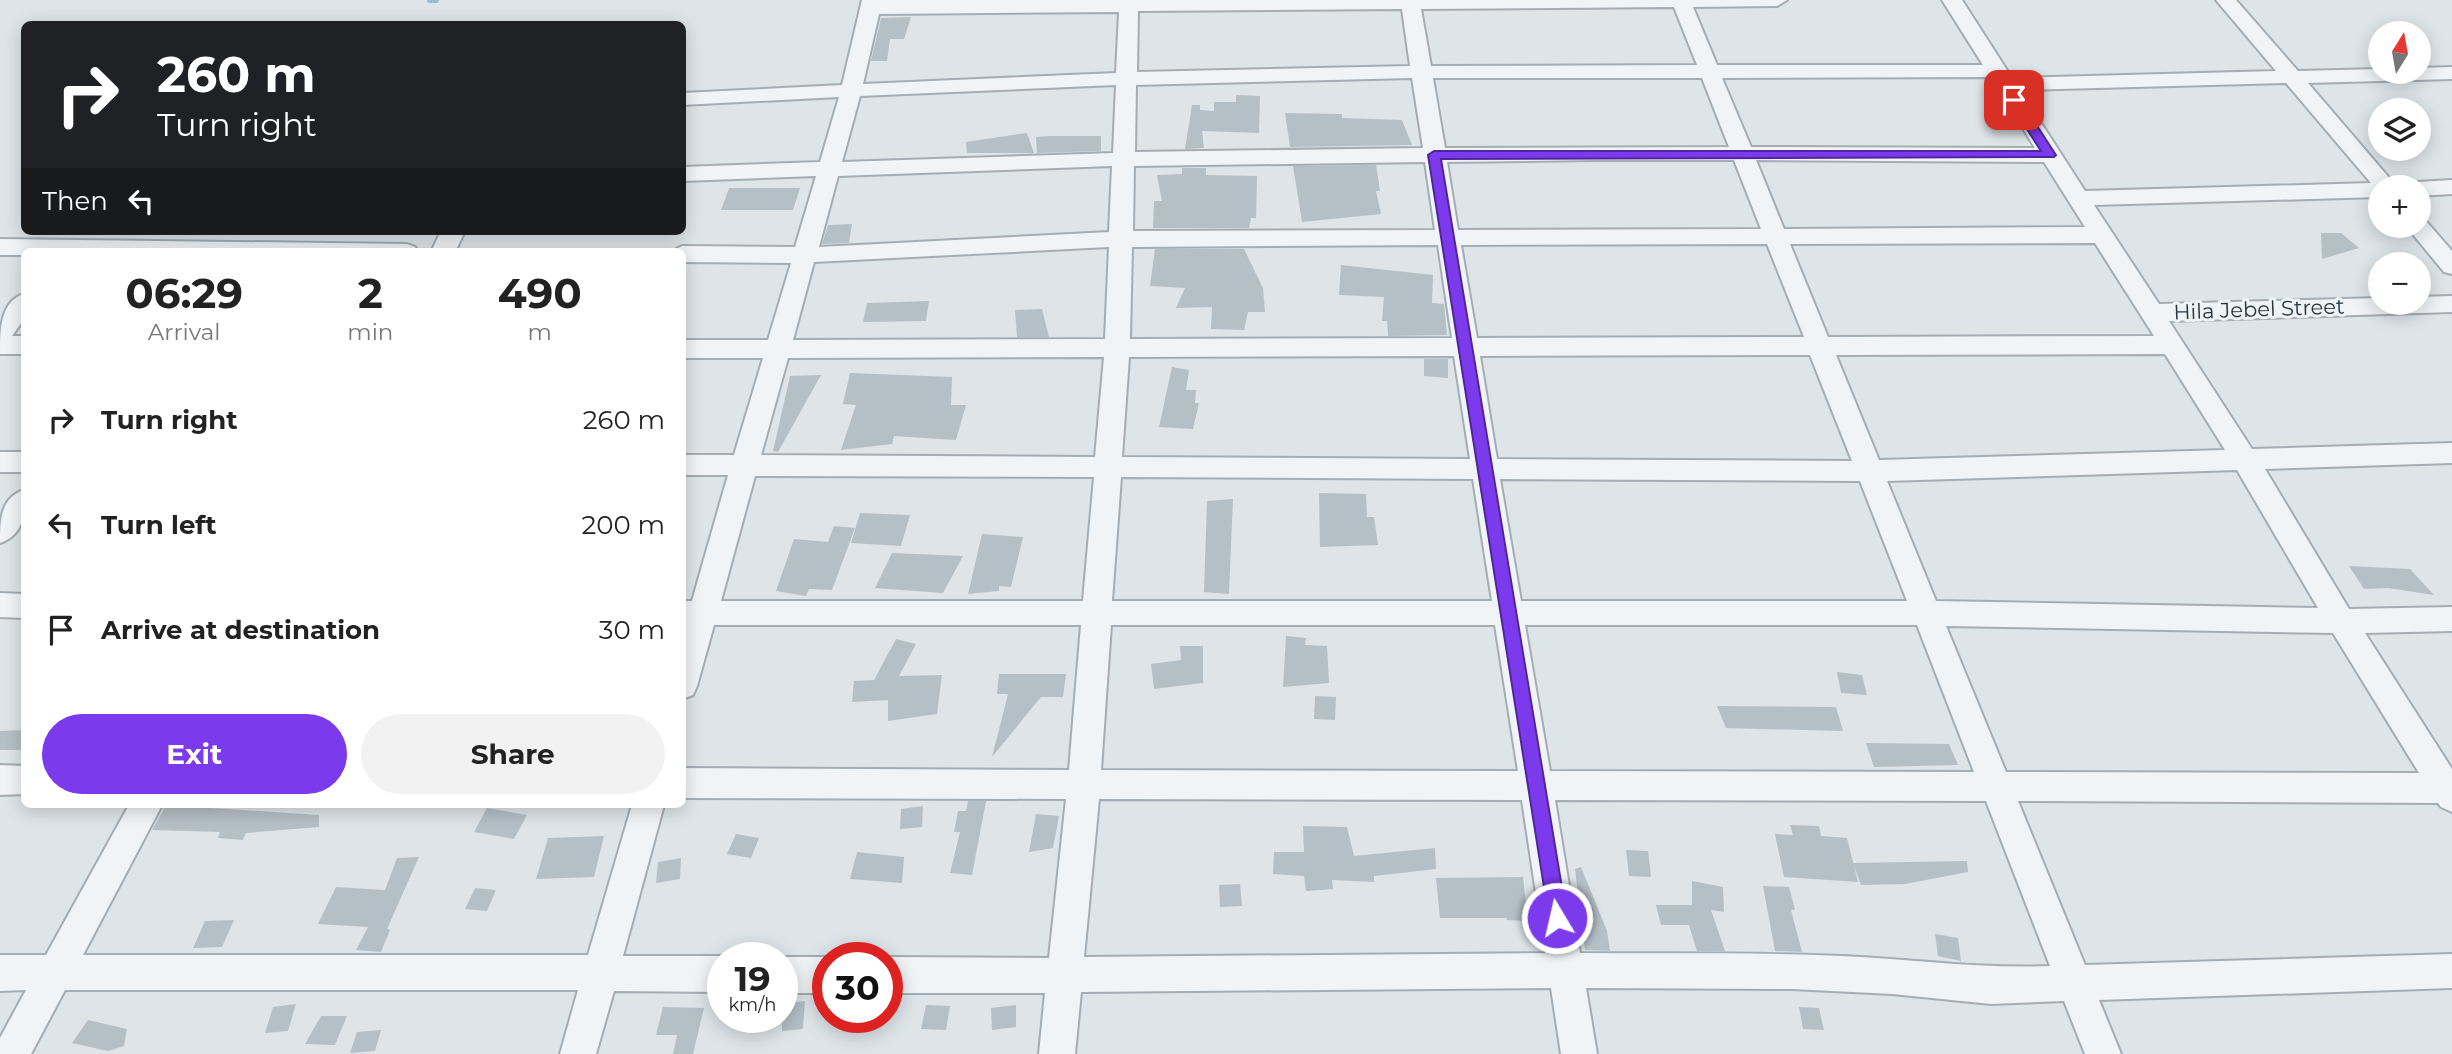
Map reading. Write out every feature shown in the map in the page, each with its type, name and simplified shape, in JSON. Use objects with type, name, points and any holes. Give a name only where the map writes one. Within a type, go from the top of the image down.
[{"type":"street","points":[[686,659],[693,613],[745,465],[851,92],[872,4],[1777,0]]},
{"type":"street","points":[[1952,0],[2246,461],[2341,621],[2449,793]]},
{"type":"street","points":[[2226,0],[2376,175]]},
{"type":"street","points":[[1410,1],[1578,1054]]},
{"type":"street","points":[[1681,1],[2103,1054]]},
{"type":"street","points":[[1057,1054],[1062,976],[1084,784],[1117,348],[1123,239],[1128,3]]},
{"type":"street","points":[[686,99],[1038,81],[1421,72],[1710,72],[2000,78],[2293,78],[2452,73]]},
{"type":"street","points":[[686,174],[1125,159],[1434,155],[2050,155]]},
{"type":"street","points":[[2431,188],[2452,187]]},
{"type":"street","points":[[2077,198],[2368,190]]},
{"type":"street","points":[[686,254],[805,255],[1123,239],[2101,235]]},
{"type":"street","points":[[2428,238],[2452,266]]},
{"type":"street","points":[[0,247],[69,244],[265,244],[336,248]]},
{"type":"street","name":"Hila Jebel Street","points":[[2151,313],[2452,304]]},
{"type":"street","points":[[0,335],[21,306]]},
{"type":"street","points":[[0,345],[21,345]]},
{"type":"street","points":[[686,349],[2172,345]]},
{"type":"street","points":[[686,465],[1871,471],[2452,453]]},
{"type":"street","points":[[0,462],[21,462]]},
{"type":"street","points":[[0,533],[21,505]]},
{"type":"street","points":[[0,605],[21,606]]},
{"type":"street","points":[[693,613],[1927,612],[2341,621],[2452,619]]},
{"type":"street","points":[[0,780],[21,780]]},
{"type":"street","points":[[686,783],[1996,786],[2449,793]]},
{"type":"street","points":[[10,1054],[144,808]]},
{"type":"street","points":[[578,1054],[647,808]]},
{"type":"street","points":[[903,975],[1062,976],[1334,970],[1835,972],[1922,976],[1992,986],[2452,971]]},
{"type":"street","points":[[0,973],[52,975],[350,971],[707,974]]},
{"type":"building","points":[[911,17],[904,39],[890,39],[887,61],[871,61],[881,18]]},
{"type":"building","points":[[1236,95],[1260,96],[1259,133],[1202,131],[1204,148],[1185,149],[1192,105],[1200,105],[1200,110],[1214,111],[1214,102],[1236,102]]},
{"type":"building","points":[[1285,113],[1342,114],[1342,118],[1402,120],[1412,145],[1290,147]]},
{"type":"building","points":[[1027,133],[1034,153],[967,153],[966,142]]},
{"type":"building","points":[[1101,136],[1101,151],[1037,153],[1036,137]]},
{"type":"building","points":[[1376,165],[1380,191],[1376,191],[1381,214],[1302,222],[1293,166]]},
{"type":"building","points":[[1182,168],[1206,168],[1206,175],[1257,176],[1256,218],[1251,218],[1249,228],[1153,228],[1154,201],[1162,201],[1157,175],[1182,174]]},
{"type":"building","points":[[729,188],[800,188],[793,210],[721,210]]},
{"type":"building","points":[[852,224],[849,243],[822,244],[828,225]]},
{"type":"building","points":[[2321,233],[2341,233],[2359,248],[2322,259]]},
{"type":"building","points":[[1155,249],[1244,249],[1263,288],[1265,312],[1248,312],[1244,330],[1211,329],[1212,307],[1176,308],[1185,288],[1150,286]]},
{"type":"building","points":[[1341,265],[1433,275],[1432,303],[1444,304],[1447,335],[1388,336],[1387,321],[1382,321],[1384,297],[1339,295]]},
{"type":"building","points":[[929,301],[926,321],[863,322],[867,303]]},
{"type":"building","points":[[1042,309],[1049,337],[1017,337],[1015,310]]},
{"type":"building","points":[[1424,359],[1448,359],[1448,378],[1424,376]]},
{"type":"building","points":[[1172,367],[1189,370],[1186,390],[1196,390],[1195,403],[1199,403],[1193,429],[1159,427]]},
{"type":"building","points":[[850,373],[952,377],[951,405],[966,405],[956,440],[894,436],[892,444],[841,450],[856,405],[843,404]]},
{"type":"building","points":[[821,375],[778,452],[773,451],[790,376]]},
{"type":"building","points":[[1319,493],[1366,494],[1367,517],[1374,517],[1378,545],[1320,547]]},
{"type":"building","points":[[1233,499],[1229,594],[1204,592],[1207,501]]},
{"type":"building","points":[[860,513],[910,515],[901,546],[851,543]]},
{"type":"building","points":[[834,526],[855,528],[832,590],[809,589],[806,596],[776,591],[794,539],[828,542]]},
{"type":"building","points":[[982,534],[1023,537],[1011,587],[999,586],[999,591],[968,594]]},
{"type":"building","points":[[892,553],[963,556],[943,593],[875,588]]},
{"type":"building","points":[[2349,566],[2410,569],[2434,595],[2388,588],[2364,589]]},
{"type":"building","points":[[1286,636],[1306,638],[1305,645],[1327,646],[1329,683],[1283,687]]},
{"type":"building","points":[[896,639],[916,644],[899,676],[942,675],[937,714],[888,721],[888,700],[852,702],[854,681],[874,680]]},
{"type":"building","points":[[1180,646],[1203,646],[1203,683],[1154,689],[1151,664],[1181,660]]},
{"type":"building","points":[[1837,672],[1862,675],[1867,695],[1841,693]]},
{"type":"building","points":[[999,674],[1066,674],[1063,697],[1041,697],[992,757],[1008,694],[997,694]]},
{"type":"building","points":[[1315,696],[1336,697],[1335,720],[1314,719]]},
{"type":"building","points":[[1717,706],[1836,707],[1843,731],[1726,728]]},
{"type":"building","points":[[21,730],[21,750],[0,750],[0,731]]},
{"type":"building","points":[[1866,743],[1949,744],[1958,765],[1874,767]]},
{"type":"building","points":[[968,801],[986,801],[972,875],[950,873],[960,832],[954,832],[958,811],[966,811]]},
{"type":"building","points":[[923,806],[922,827],[900,829],[901,809]]},
{"type":"building","points":[[164,808],[212,808],[319,815],[319,827],[246,833],[243,840],[218,838],[220,832],[152,830]]},
{"type":"building","points":[[487,808],[527,815],[514,839],[474,832]]},
{"type":"building","points":[[1036,814],[1059,816],[1053,848],[1029,852]]},
{"type":"building","points":[[1790,825],[1819,826],[1821,836],[1847,838],[1858,882],[1784,877],[1775,834],[1793,835]]},
{"type":"building","points":[[1303,826],[1347,827],[1354,856],[1435,848],[1436,869],[1374,876],[1374,882],[1332,880],[1333,889],[1306,891],[1304,876],[1273,874],[1274,852],[1304,852]]},
{"type":"building","points":[[736,834],[759,838],[751,858],[727,854]]},
{"type":"building","points":[[604,836],[594,877],[536,879],[548,838]]},
{"type":"building","points":[[1626,850],[1648,851],[1651,877],[1629,876]]},
{"type":"building","points":[[857,852],[904,857],[902,883],[850,879]]},
{"type":"building","points":[[419,857],[387,929],[390,930],[381,952],[356,950],[368,927],[318,924],[336,887],[385,890],[397,858]]},
{"type":"building","points":[[681,858],[680,879],[656,883],[658,862]]},
{"type":"building","points":[[1967,861],[1968,872],[1905,884],[1861,885],[1853,863]]},
{"type":"building","points":[[1581,867],[1607,931],[1610,951],[1585,950],[1575,869]]},
{"type":"building","points":[[1523,877],[1528,921],[1507,918],[1440,918],[1436,878]]},
{"type":"building","points":[[1692,881],[1723,887],[1724,912],[1711,910],[1725,951],[1697,951],[1689,925],[1661,925],[1656,905],[1692,905]]},
{"type":"building","points":[[1240,884],[1242,906],[1220,907],[1219,885]]},
{"type":"building","points":[[1763,886],[1789,887],[1795,910],[1791,910],[1802,952],[1775,951]]},
{"type":"building","points":[[475,888],[496,890],[487,911],[465,909]]},
{"type":"building","points":[[234,920],[222,947],[193,948],[205,921]]},
{"type":"building","points":[[1935,934],[1958,938],[1961,961],[1938,956]]},
{"type":"building","points":[[805,1001],[803,1029],[798,1029],[798,1002]]},
{"type":"building","points":[[296,1004],[288,1031],[265,1033],[273,1007]]},
{"type":"building","points":[[926,1005],[950,1006],[946,1030],[921,1029]]},
{"type":"building","points":[[1016,1005],[1016,1027],[992,1030],[991,1008]]},
{"type":"building","points":[[663,1007],[704,1008],[693,1054],[673,1054],[677,1035],[656,1035]]},
{"type":"building","points":[[1799,1007],[1819,1008],[1824,1030],[1803,1029]]},
{"type":"building","points":[[321,1016],[347,1016],[335,1045],[305,1044]]},
{"type":"building","points":[[88,1020],[127,1029],[124,1046],[108,1051],[72,1043]]},
{"type":"building","points":[[381,1030],[375,1051],[350,1053],[357,1032]]},
{"type":"waterway","points":[[430,0],[436,0]]},
{"type":"route","points":[[1557,918],[1434,155],[2050,155],[2014,100]]}]
